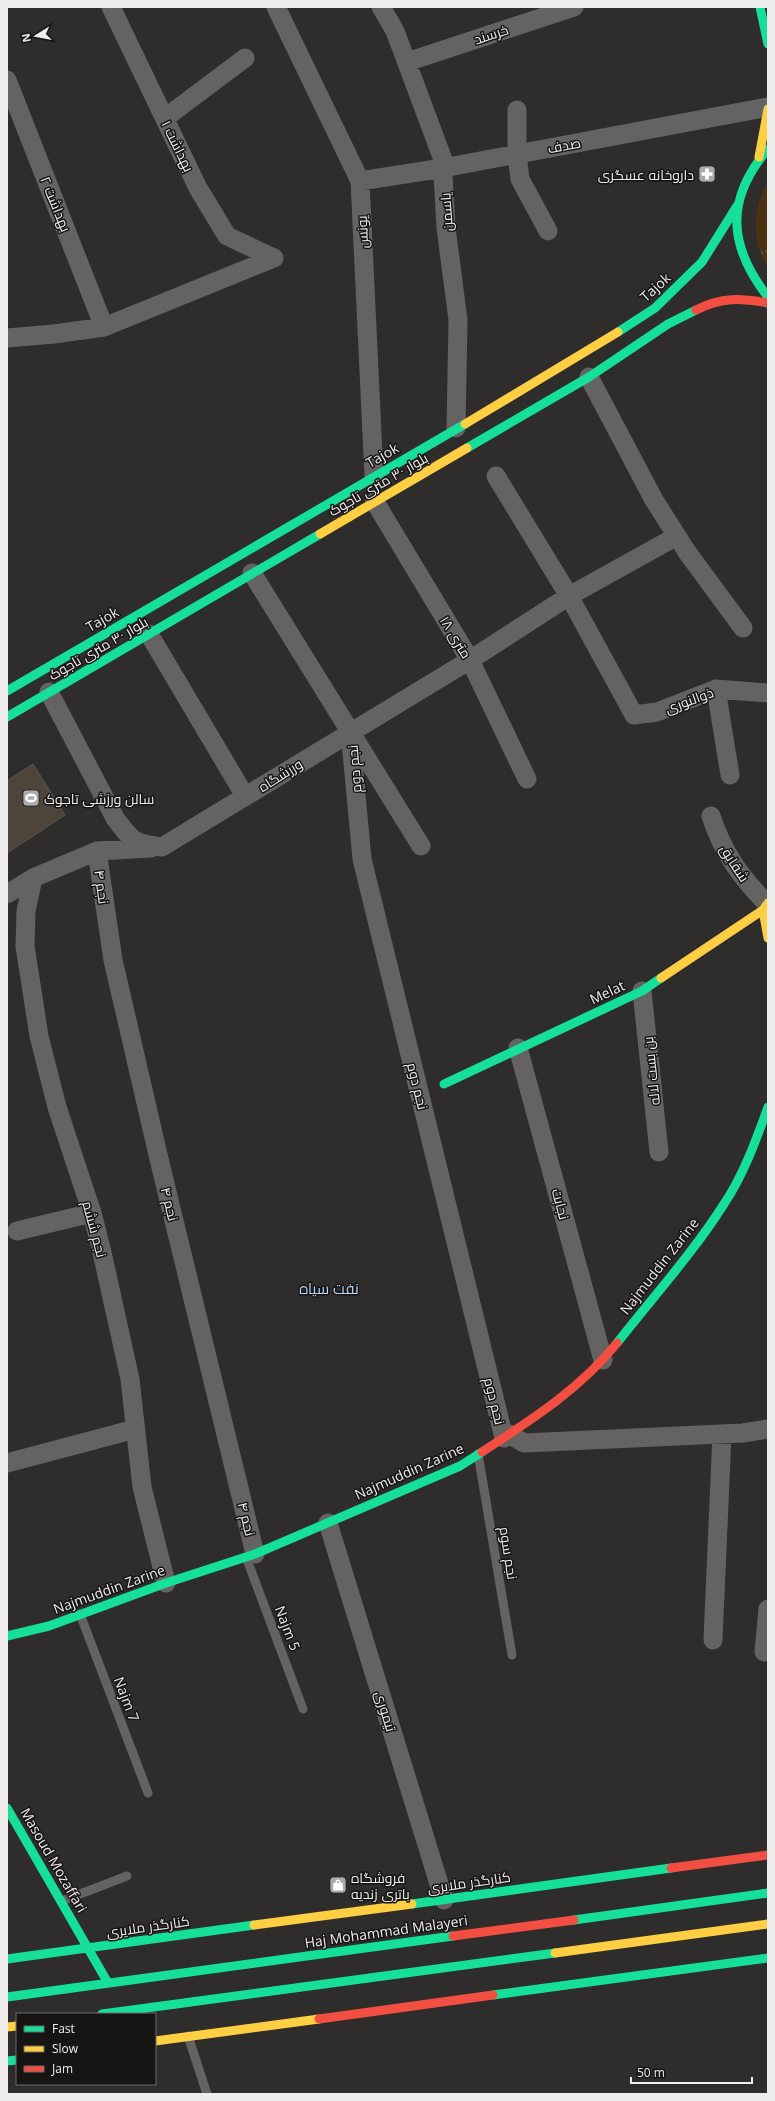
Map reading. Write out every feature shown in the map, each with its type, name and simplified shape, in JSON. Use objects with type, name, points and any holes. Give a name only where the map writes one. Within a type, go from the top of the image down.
[{"type":"main road","points":[[760,7],[768,44]]},
{"type":"main road","points":[[765,7],[768,13]]},
{"type":"main road","points":[[759,157],[768,108]]},
{"type":"main road","points":[[768,149],[759,157],[745,181],[737,206],[736,234],[743,260],[756,284],[768,298]]},
{"type":"main road","name":"Tajok","points":[[7,691],[577,358],[655,308],[702,262],[737,206]]},
{"type":"main road","name":"بلوار ۳۰ متری تاجوک","points":[[7,717],[589,377],[668,324],[704,306],[737,298],[768,303]]},
{"type":"main road","points":[[766,906],[768,938]]},
{"type":"main road","name":"Melat","points":[[444,1084],[642,991],[766,906]]},
{"type":"main road","name":"Najmuddin Zarine","points":[[7,1636],[49,1626],[166,1583],[251,1556],[460,1466],[552,1406],[604,1360],[692,1249],[724,1203],[749,1158],[768,1107]]},
{"type":"main road","name":"Masoud Mozaffari","points":[[7,1808],[62,1900],[108,1983]]},
{"type":"main road","name":"کنارگذر ملایری","points":[[7,1959],[768,1856]]},
{"type":"main road","name":"Haj Mohammad Malayeri","points":[[7,1996],[768,1893]]},
{"type":"main road","points":[[109,2013],[768,1924]]},
{"type":"main road","points":[[156,2041],[768,1958]]},
{"type":"street","name":"بهداشت ۱","points":[[104,327],[274,258],[227,236],[198,188],[111,7]]},
{"type":"street","name":"یونس","points":[[276,7],[360,181],[374,476]]},
{"type":"street","name":"یاسمن","points":[[381,7],[395,31],[442,157],[446,228],[458,320],[456,428]]},
{"type":"street","name":"خرسند","points":[[407,62],[574,7]]},
{"type":"street","points":[[165,118],[245,58]]},
{"type":"street","name":"بهداشت ۲","points":[[7,80],[104,327]]},
{"type":"street","name":"صدف","points":[[360,181],[443,168],[768,108]]},
{"type":"street","points":[[517,110],[517,154],[520,179],[548,231]]},
{"type":"street","points":[[7,338],[54,334],[104,327]]},
{"type":"street","points":[[589,377],[654,500],[716,593],[744,628]]},
{"type":"street","points":[[496,476],[569,596]]},
{"type":"street","name":"۱۸ متری","points":[[375,502],[470,660],[526,779]]},
{"type":"street","name":"ورزشگاه","points":[[162,847],[470,660],[569,596],[677,536]]},
{"type":"street","points":[[252,573],[421,846]]},
{"type":"street","name":"ذوالنوری","points":[[569,596],[634,714],[657,712],[716,689],[768,693]]},
{"type":"street","points":[[149,634],[245,796]]},
{"type":"street","points":[[716,689],[730,775]]},
{"type":"street","points":[[49,692],[115,818],[128,835],[139,844],[162,847]]},
{"type":"street","name":"نجم دوم","points":[[350,732],[362,859],[506,1436]]},
{"type":"street","name":"شقایق","points":[[711,816],[718,837],[730,861],[766,906]]},
{"type":"street","points":[[7,894],[33,878],[97,851],[162,847]]},
{"type":"street","name":"نجم ۴","points":[[97,851],[113,960],[251,1556]]},
{"type":"street","name":"نجم ششم","points":[[33,878],[26,911],[25,946],[39,1036],[57,1107],[92,1213],[130,1379],[142,1487],[166,1583]]},
{"type":"street","name":"بن بست لاله","points":[[642,991],[659,1152]]},
{"type":"street","name":"نجابت","points":[[518,1048],[604,1360]]},
{"type":"street","points":[[17,1231],[92,1213]]},
{"type":"street","points":[[7,1463],[135,1429]]},
{"type":"street","points":[[506,1436],[524,1443],[722,1434],[768,1429]]},
{"type":"street","points":[[713,1640],[722,1434]]},
{"type":"street","name":"تیموری","points":[[328,1523],[444,1900]]},
{"type":"street","points":[[764,1652],[768,1609]]},
{"type":"lane","name":"نجم سوم","points":[[478,1454],[512,1655]]},
{"type":"lane","name":"Najm 5","points":[[251,1556],[303,1709]]},
{"type":"lane","name":"Najm 7","points":[[80,1614],[148,1793]]},
{"type":"lane","points":[[62,1900],[127,1876]]},
{"type":"lane","points":[[188,2036],[207,2094]]},
{"type":"path","points":[[758,247],[763,259]]},
{"type":"shaded area","points":[[768,182],[768,268],[762,258],[756,236],[756,214],[759,202]]},
{"type":"building","name":"سالن ورزشی تاجوک","points":[[33,764],[65,815],[7,853],[7,781]]},
{"type":"traffic: fast","points":[[760,7],[768,44]]},
{"type":"traffic: fast","points":[[768,149],[754,168],[744,186],[739,204],[737,223],[739,241],[745,259],[755,278],[768,297]]},
{"type":"traffic: fast","points":[[618,332],[655,308],[702,262],[737,206]]},
{"type":"traffic: fast","points":[[467,448],[589,377],[668,324],[696,310]]},
{"type":"traffic: fast","points":[[7,691],[465,424]]},
{"type":"traffic: fast","points":[[7,717],[320,534]]},
{"type":"traffic: fast","points":[[444,1084],[642,991],[661,978]]},
{"type":"traffic: fast","points":[[617,1343],[686,1257],[724,1204],[744,1169],[768,1107]]},
{"type":"traffic: fast","points":[[7,1636],[49,1626],[166,1583],[255,1554],[460,1466],[482,1452]]},
{"type":"traffic: fast","points":[[7,1808],[108,1983]]},
{"type":"traffic: fast","points":[[412,1904],[671,1868]]},
{"type":"traffic: fast","points":[[574,1920],[768,1893]]},
{"type":"traffic: fast","points":[[7,1959],[254,1925]]},
{"type":"traffic: fast","points":[[7,1997],[453,1936]]},
{"type":"traffic: fast","points":[[109,2013],[555,1953]]},
{"type":"traffic: fast","points":[[493,1995],[768,1958]]},
{"type":"traffic: fast","points":[[7,2061],[16,2060]]},
{"type":"traffic: slow","points":[[759,157],[768,109]]},
{"type":"traffic: slow","points":[[465,424],[618,332]]},
{"type":"traffic: slow","points":[[320,534],[467,448]]},
{"type":"traffic: slow","points":[[661,978],[763,910],[768,903]]},
{"type":"traffic: slow","points":[[763,910],[768,938]]},
{"type":"traffic: slow","points":[[254,1925],[412,1904]]},
{"type":"traffic: slow","points":[[555,1953],[768,1924]]},
{"type":"traffic: slow","points":[[156,2041],[319,2019]]},
{"type":"traffic: slow","points":[[7,2027],[16,2026]]},
{"type":"traffic: jam","points":[[696,310],[714,303],[731,300],[749,300],[768,303]]},
{"type":"traffic: jam","points":[[482,1452],[536,1416],[571,1390],[617,1343]]},
{"type":"traffic: jam","points":[[671,1868],[768,1855]]},
{"type":"traffic: jam","points":[[453,1936],[574,1920]]},
{"type":"traffic: jam","points":[[319,2019],[493,1995]]},
{"type":"place","name":"داروخانه عسگری","points":[[707,174]]},
{"type":"place","name":"سالن ورزشی تاجوک","points":[[31,798]]},
{"type":"place","name":"فروشگاه باتری زندیه","points":[[338,1885]]},
{"type":"district","name":"نفت سیاه","points":[[329,1288]]}]
